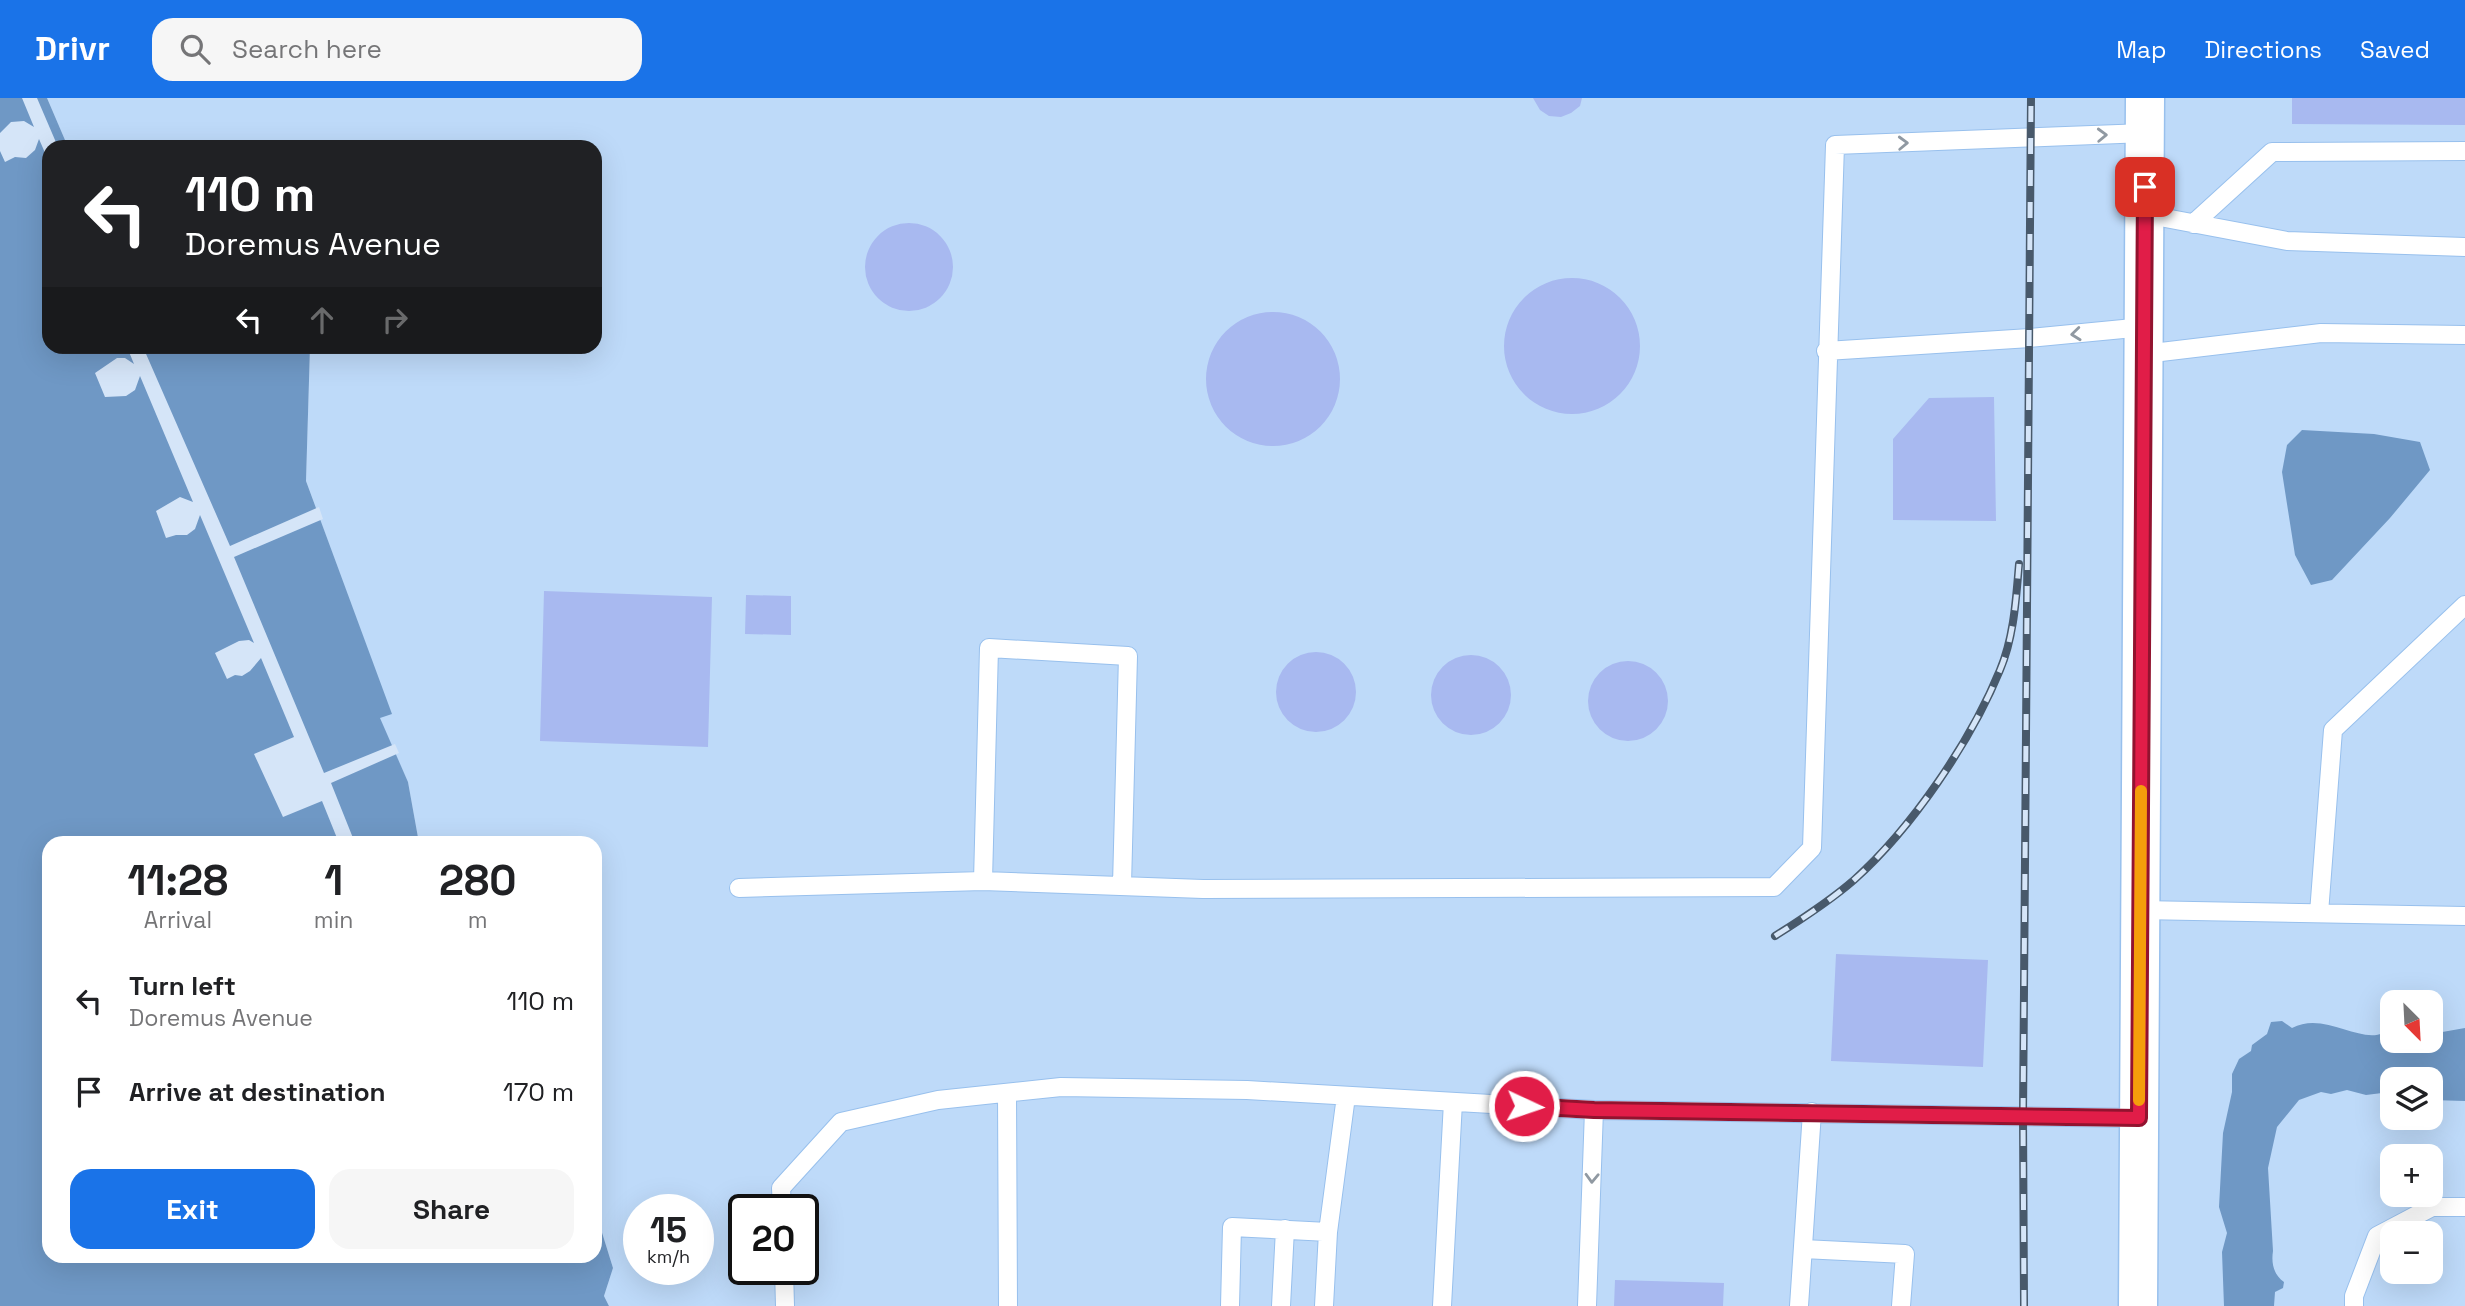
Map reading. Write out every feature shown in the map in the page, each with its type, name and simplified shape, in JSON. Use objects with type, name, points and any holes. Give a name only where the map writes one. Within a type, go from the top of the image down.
[{"type":"main road","points":[[2138,1306],[2145,116]]},
{"type":"lane","points":[[739,888],[983,881],[1203,889],[1774,887],[1812,848],[1826,351],[1835,145],[2145,116]]},
{"type":"lane","points":[[2193,224],[2272,152],[2465,151]]},
{"type":"lane","points":[[2144,214],[2287,242],[2465,247]]},
{"type":"lane","points":[[1826,351],[2030,338],[2144,340],[2321,333],[2465,335]]},
{"type":"lane","points":[[2319,913],[2333,730],[2465,605]]},
{"type":"lane","points":[[983,881],[989,649],[1128,656],[1122,885]]},
{"type":"lane","points":[[2140,910],[2465,916]]},
{"type":"lane","points":[[781,1194],[781,1188],[841,1122],[938,1100],[1061,1087],[1247,1090],[1594,1110],[2139,1118]]},
{"type":"lane","points":[[1007,1093],[1008,1306]]},
{"type":"lane","points":[[1324,1306],[1328,1232],[1346,1096]]},
{"type":"lane","points":[[1442,1306],[1453,1102]]},
{"type":"lane","points":[[1587,1306],[1594,1110]]},
{"type":"lane","points":[[1799,1306],[1812,1112]]},
{"type":"lane","points":[[2354,1306],[2354,1296],[2377,1236],[2432,1207],[2465,1207]]},
{"type":"lane","points":[[1230,1306],[1232,1227],[1328,1232]]},
{"type":"lane","points":[[1281,1306],[1285,1229]]},
{"type":"lane","points":[[1802,1249],[1905,1254],[1901,1306]]},
{"type":"lane","points":[[784,1285],[785,1306]]},
{"type":"shaded area","points":[[0,98],[47,98],[65,140],[42,140],[42,354],[310,354],[306,481],[392,714],[380,718],[408,782],[418,836],[42,836],[42,1263],[602,1263],[602,1233],[613,1268],[604,1296],[609,1306],[0,1306]]},
{"type":"shaded area","points":[[47,98],[2465,98],[2465,1306],[609,1306],[604,1296],[613,1268],[602,1233],[602,836],[418,836],[408,782],[379,718],[391,713],[306,481],[310,354],[602,354],[602,140],[65,140]]},
{"type":"shaded area","points":[[2302,430],[2374,434],[2420,442],[2430,470],[2332,580],[2311,585],[2295,555],[2282,472],[2287,445]]},
{"type":"shaded area","points":[[2282,1021],[2292,1028],[2316,1023],[2374,1035],[2380,1034],[2380,1054],[2443,1054],[2443,1032],[2465,1028],[2465,1101],[2443,1100],[2443,1067],[2380,1067],[2380,1093],[2366,1095],[2347,1090],[2331,1094],[2321,1092],[2299,1100],[2277,1127],[2268,1168],[2273,1265],[2284,1282],[2283,1288],[2275,1292],[2274,1306],[2224,1306],[2222,1252],[2227,1233],[2219,1207],[2223,1133],[2232,1092],[2232,1074],[2239,1059],[2267,1034],[2271,1022]]},
{"type":"pier","points":[[22,98],[37,98],[55,140],[42,140],[42,146],[39,139],[35,150],[26,158],[15,157],[5,162],[0,151],[0,133],[11,122],[24,121],[34,127]]},
{"type":"pier","points":[[130,354],[146,354],[230,546],[319,507],[323,519],[234,557],[324,773],[395,744],[399,753],[331,783],[352,836],[336,836],[322,801],[283,817],[254,754],[294,737],[261,658],[242,676],[235,675],[227,679],[215,653],[239,641],[249,640],[254,643],[200,515],[195,529],[187,535],[166,538],[156,511],[180,497],[193,502],[140,376],[135,390],[126,396],[105,397],[95,373],[117,358],[125,358],[134,364]]},
{"type":"building","points":[[1533,98],[1582,98],[1580,106],[1561,117],[1549,116],[1540,110]]},
{"type":"building","points":[[2292,98],[2465,98],[2465,125],[2292,124]]},
{"type":"building","points":[[909,223],[934,230],[946,242],[953,267],[946,292],[934,304],[909,311],[884,304],[872,292],[865,267],[872,242],[884,230]]},
{"type":"building","points":[[1572,278],[1598,283],[1620,298],[1635,320],[1640,346],[1635,372],[1620,394],[1598,409],[1572,414],[1546,409],[1524,394],[1509,372],[1504,346],[1509,320],[1524,298],[1546,283]]},
{"type":"building","points":[[1273,312],[1299,317],[1320,332],[1335,353],[1340,379],[1335,405],[1320,426],[1299,441],[1273,446],[1247,441],[1226,426],[1211,405],[1206,379],[1211,353],[1226,332],[1247,317]]},
{"type":"building","points":[[1994,397],[1996,521],[1893,520],[1893,439],[1929,398]]},
{"type":"building","points":[[544,591],[712,597],[708,747],[540,741]]},
{"type":"building","points":[[746,595],[791,596],[791,635],[745,634]]},
{"type":"building","points":[[1316,652],[1331,655],[1344,664],[1353,677],[1356,692],[1353,707],[1344,720],[1331,729],[1316,732],[1301,729],[1288,720],[1279,707],[1276,692],[1279,677],[1288,664],[1301,655]]},
{"type":"building","points":[[1471,655],[1486,658],[1499,667],[1508,680],[1511,695],[1508,710],[1499,723],[1486,732],[1471,735],[1456,732],[1443,723],[1434,710],[1431,695],[1434,680],[1443,667],[1456,658]]},
{"type":"building","points":[[1628,661],[1643,664],[1656,673],[1665,686],[1668,701],[1665,716],[1656,729],[1643,738],[1628,741],[1613,738],[1600,729],[1591,716],[1588,701],[1591,686],[1600,673],[1613,664]]},
{"type":"building","points":[[1836,954],[1988,960],[1983,1067],[1831,1061]]},
{"type":"building","points":[[1615,1280],[1724,1283],[1723,1306],[1614,1306]]},
{"type":"railway","points":[[2024,1306],[2023,1116],[2031,98]]},
{"type":"railway","points":[[1775,936],[1854,880],[1897,835],[1938,782],[1973,725],[2005,657],[2014,618],[2019,564]]},
{"type":"slow traffic","points":[[2139,1100],[2141,791]]},
{"type":"route","points":[[1524,1106],[1594,1110],[2139,1118],[2145,187]]}]
